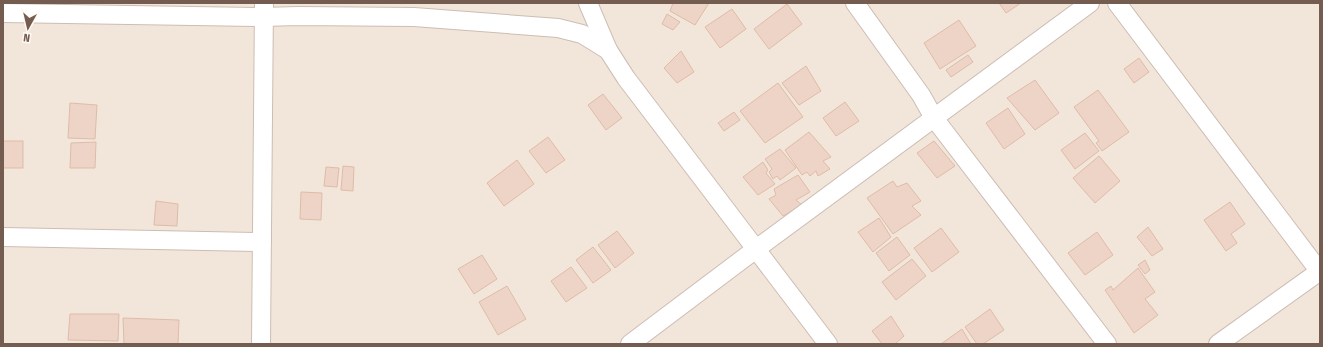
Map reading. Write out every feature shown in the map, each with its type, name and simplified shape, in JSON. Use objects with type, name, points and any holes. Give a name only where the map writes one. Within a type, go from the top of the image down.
[{"type":"street","points":[[588,3],[608,50],[626,78],[745,232],[756,249],[828,344]]},
{"type":"street","points":[[855,3],[921,95],[934,118],[1107,344]]},
{"type":"street","points":[[630,344],[756,249],[1090,3]]},
{"type":"street","points":[[1117,3],[1320,271],[1218,344]]},
{"type":"street","points":[[3,13],[263,10],[298,16],[414,17],[558,28],[582,34],[608,50]]},
{"type":"street","points":[[261,344],[263,10]]},
{"type":"street","points":[[3,237],[262,242]]},
{"type":"shaded area","points":[[3,3],[1320,3],[1320,344],[3,344]]},
{"type":"building","points":[[673,3],[709,3],[695,25],[670,11]]},
{"type":"building","points":[[999,3],[1021,3],[1006,13]]},
{"type":"building","points":[[787,4],[802,24],[769,49],[754,29]]},
{"type":"building","points":[[732,9],[746,29],[720,48],[705,27]]},
{"type":"building","points":[[667,14],[680,22],[673,30],[662,24]]},
{"type":"building","points":[[959,20],[976,46],[940,69],[924,43]]},
{"type":"building","points":[[681,51],[694,72],[677,83],[664,68]]},
{"type":"building","points":[[968,55],[973,62],[951,77],[946,70]]},
{"type":"building","points":[[1139,58],[1149,72],[1134,83],[1124,69]]},
{"type":"building","points":[[806,66],[821,91],[799,105],[782,83]]},
{"type":"building","points":[[1035,80],[1059,113],[1035,130],[1007,98]]},
{"type":"building","points":[[778,83],[803,117],[765,143],[740,111]]},
{"type":"building","points":[[1098,90],[1129,132],[1102,151],[1096,143],[1099,141],[1074,107]]},
{"type":"building","points":[[603,94],[622,118],[606,130],[588,105]]},
{"type":"building","points":[[845,102],[859,121],[836,136],[823,118]]},
{"type":"building","points":[[70,103],[97,105],[95,139],[68,138]]},
{"type":"building","points":[[1008,108],[1025,134],[1004,149],[986,123]]},
{"type":"building","points":[[734,112],[740,120],[724,131],[718,123]]},
{"type":"building","points":[[809,132],[831,157],[823,161],[830,169],[818,176],[816,171],[810,176],[807,172],[802,175],[785,150]]},
{"type":"building","points":[[1085,133],[1099,151],[1075,169],[1061,150]]},
{"type":"building","points":[[548,137],[565,160],[546,173],[529,151]]},
{"type":"building","points":[[3,141],[23,141],[23,168],[3,168]]},
{"type":"building","points":[[934,141],[955,166],[937,178],[917,153]]},
{"type":"building","points":[[96,142],[95,168],[70,168],[71,143]]},
{"type":"building","points":[[780,149],[796,168],[780,180],[777,176],[773,179],[769,172],[772,169],[765,159]]},
{"type":"building","points":[[1099,156],[1120,181],[1095,203],[1073,178]]},
{"type":"building","points":[[517,160],[534,184],[504,206],[487,183]]},
{"type":"building","points":[[763,162],[768,170],[766,173],[775,184],[758,195],[743,177]]},
{"type":"building","points":[[343,166],[354,167],[353,191],[341,190]]},
{"type":"building","points":[[326,167],[339,168],[337,187],[324,186]]},
{"type":"building","points":[[798,175],[810,192],[796,200],[802,205],[783,216],[769,199],[776,195],[774,189]]},
{"type":"building","points":[[893,181],[897,187],[907,183],[921,201],[912,206],[921,215],[893,234],[867,198]]},
{"type":"building","points":[[301,192],[322,193],[321,220],[300,219]]},
{"type":"building","points":[[156,201],[178,204],[177,226],[154,225]]},
{"type":"building","points":[[1230,202],[1245,224],[1231,234],[1237,243],[1226,251],[1204,220]]},
{"type":"building","points":[[879,218],[891,237],[873,252],[858,232]]},
{"type":"building","points":[[1148,227],[1163,249],[1152,256],[1137,237]]},
{"type":"building","points":[[941,228],[959,252],[932,272],[914,248]]},
{"type":"building","points":[[617,231],[634,253],[615,268],[598,245]]},
{"type":"building","points":[[1097,232],[1113,255],[1085,275],[1068,253]]},
{"type":"building","points":[[897,237],[910,255],[889,271],[876,253]]},
{"type":"building","points":[[593,247],[611,270],[593,283],[576,260]]},
{"type":"building","points":[[482,255],[497,279],[474,294],[458,269]]},
{"type":"building","points":[[912,259],[926,276],[896,300],[882,282]]},
{"type":"building","points":[[1145,260],[1150,270],[1145,274],[1138,265]]},
{"type":"building","points":[[571,267],[587,288],[566,302],[551,281]]},
{"type":"building","points":[[1138,268],[1155,292],[1145,299],[1158,315],[1134,333],[1105,290],[1111,286],[1113,290]]},
{"type":"building","points":[[507,286],[526,319],[498,335],[479,302]]},
{"type":"building","points":[[990,309],[1004,330],[983,344],[977,344],[965,327]]},
{"type":"building","points":[[70,314],[119,314],[118,341],[68,340]]},
{"type":"building","points":[[891,316],[904,336],[895,344],[882,344],[872,331]]},
{"type":"building","points":[[123,318],[179,320],[178,344],[124,344]]},
{"type":"building","points":[[962,329],[971,344],[941,344]]}]
